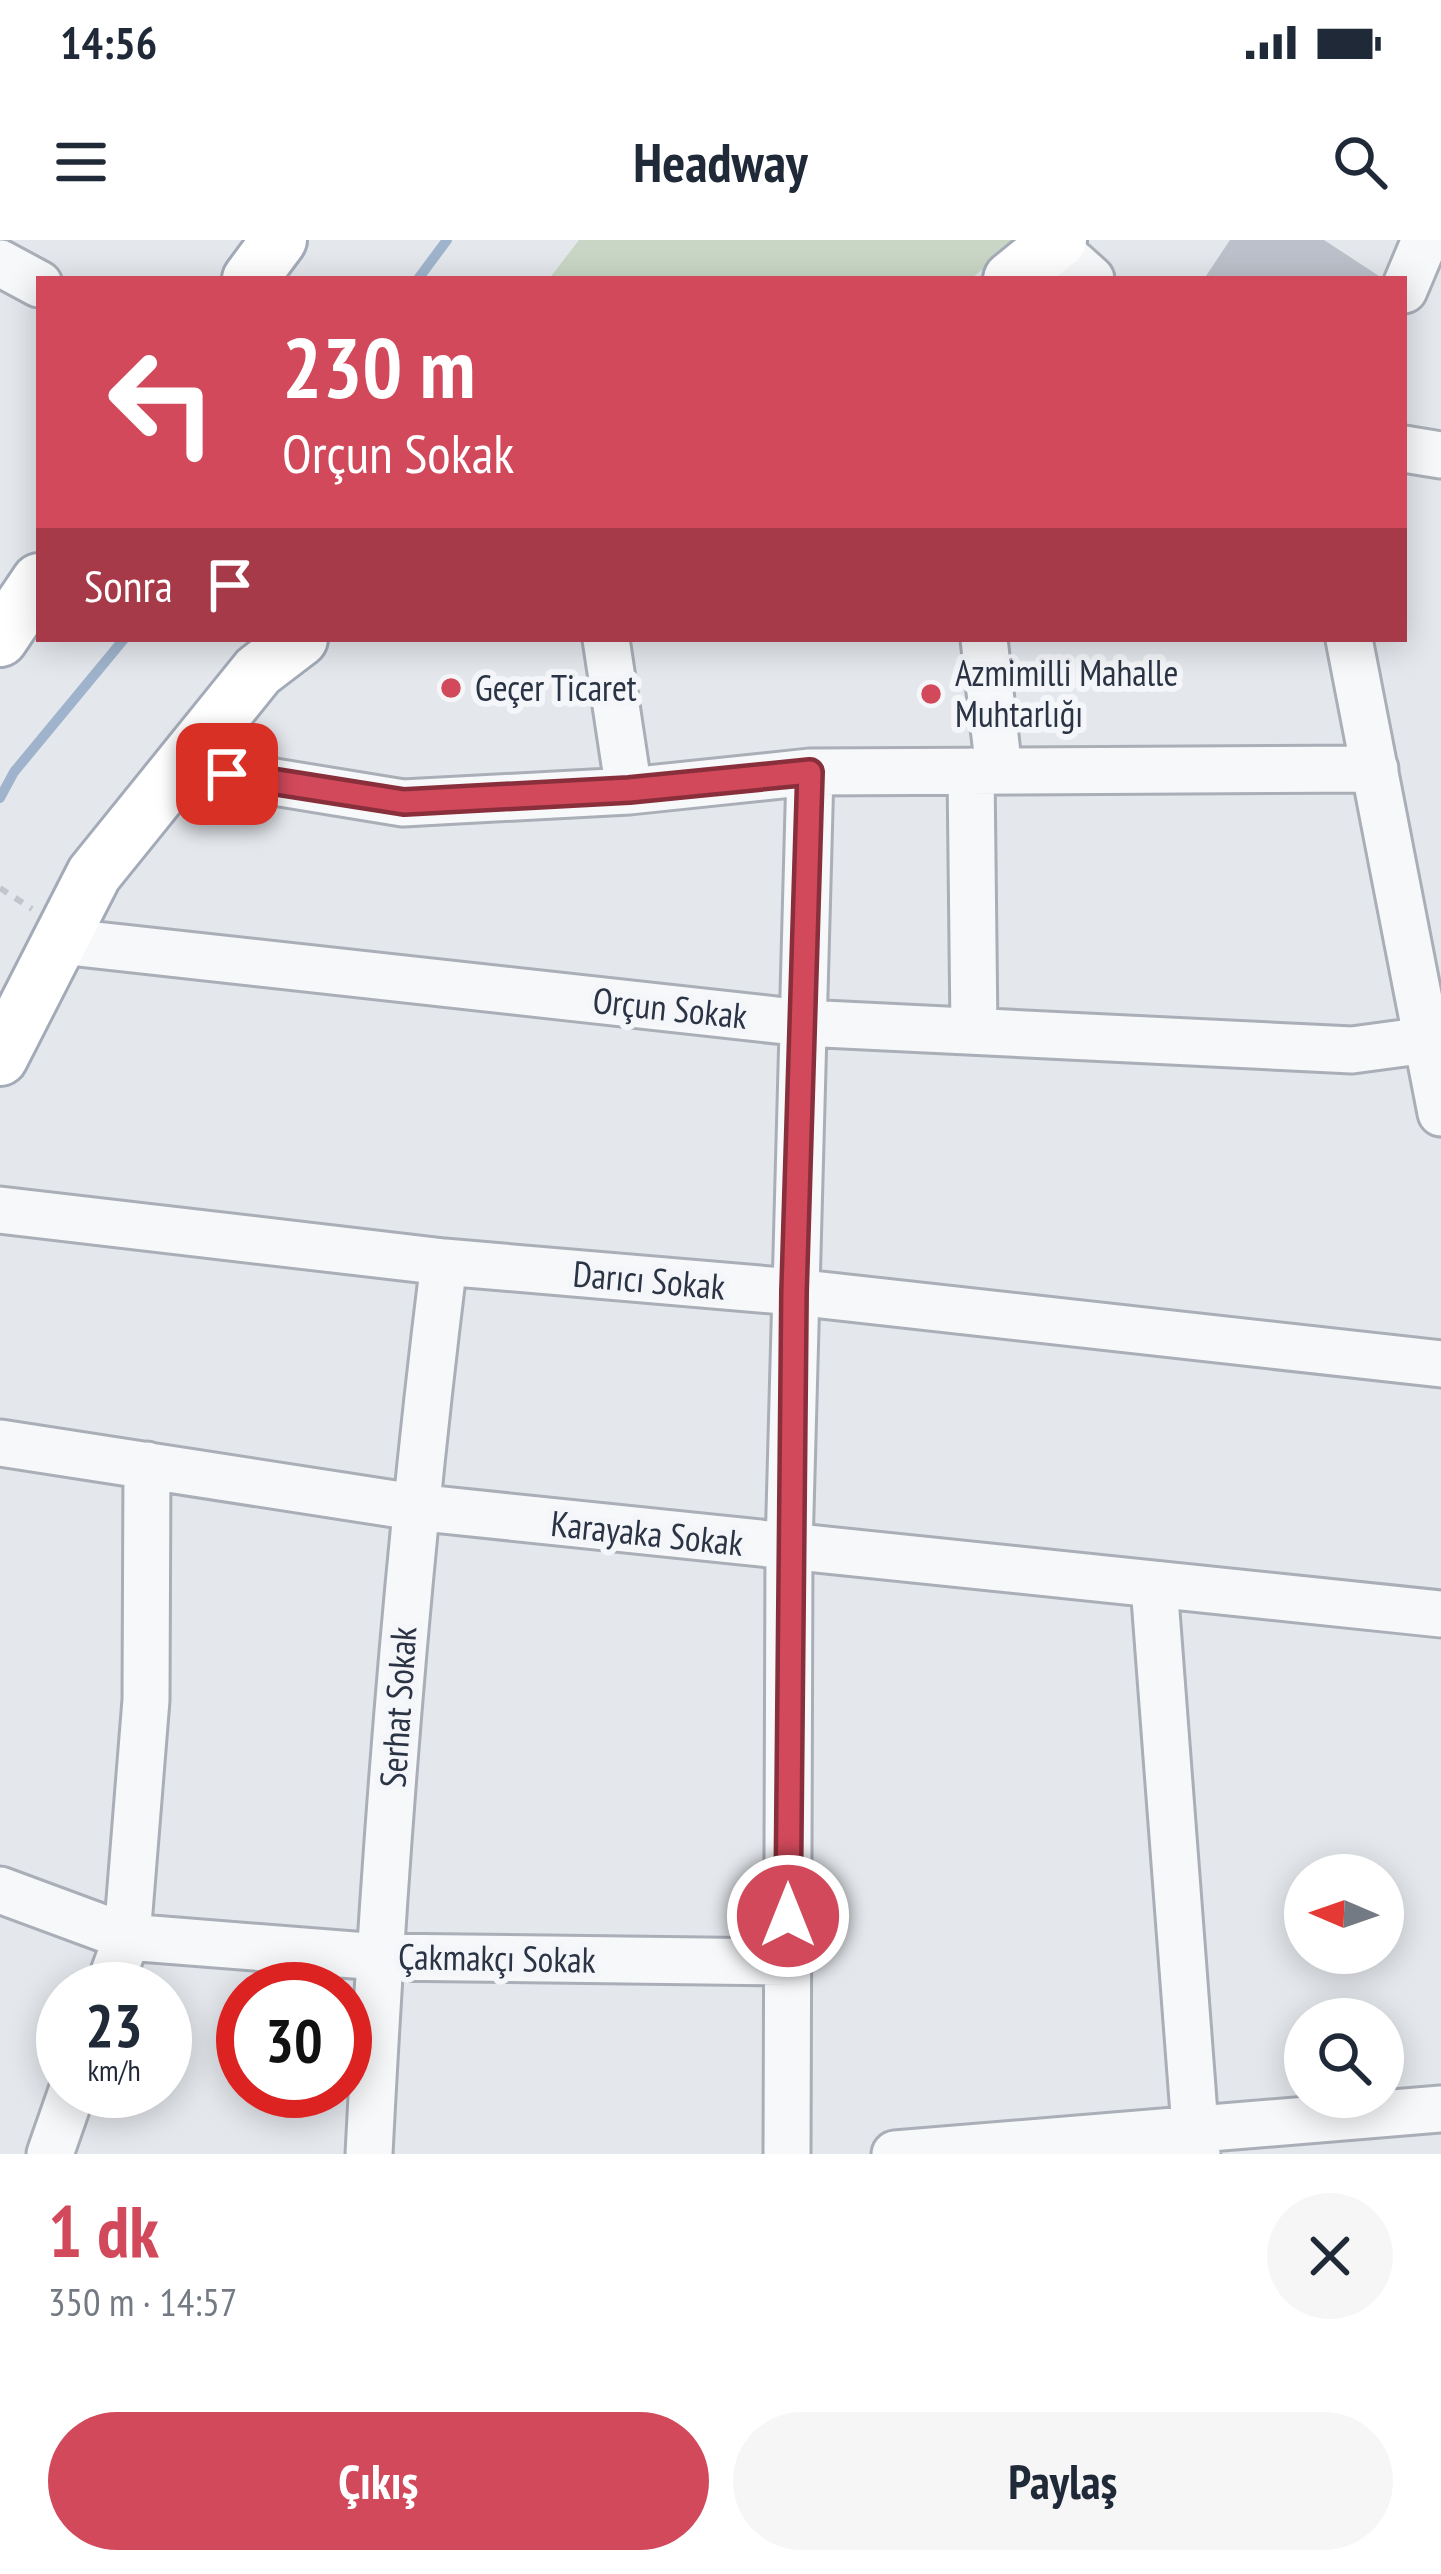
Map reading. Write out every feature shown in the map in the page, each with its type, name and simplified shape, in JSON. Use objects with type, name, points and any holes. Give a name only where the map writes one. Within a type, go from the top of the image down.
[{"type":"main road","points":[[252,276],[279,240]]},
{"type":"main road","points":[[1019,276],[1068,255]]},
{"type":"main road","points":[[0,639],[36,585]]},
{"type":"main road","points":[[0,1058],[94,874],[258,670],[296,642]]},
{"type":"street","points":[[1407,283],[1425,240]]},
{"type":"street","points":[[0,263],[36,282]]},
{"type":"street","points":[[1407,449],[1441,455]]},
{"type":"street","points":[[606,642],[629,790]]},
{"type":"street","points":[[974,1031],[985,771],[985,642]]},
{"type":"street","points":[[1350,642],[1434,1038],[1441,1113]]},
{"type":"street","points":[[183,767],[404,802],[629,790],[810,772],[1375,770]]},
{"type":"street","points":[[787,2154],[789,1549],[810,772]]},
{"type":"street","name":"Orçun Sokak","points":[[59,941],[802,1023],[1352,1050],[1434,1038]]},
{"type":"street","name":"Darıcı Sokak","points":[[0,1210],[444,1262],[794,1292],[1441,1364]]},
{"type":"street","name":"Serhat Sokak","points":[[369,2154],[379,1957],[414,1507],[444,1262]]},
{"type":"street","name":"Karayaka Sokak","points":[[0,1443],[414,1507],[1441,1614]]},
{"type":"street","points":[[118,1962],[127,1937],[146,1700],[147,1466]]},
{"type":"street","points":[[1154,1585],[1196,2142]]},
{"type":"street","name":"Çakmakçı Sokak","points":[[0,1890],[127,1937],[379,1957],[788,1961]]},
{"type":"street","points":[[895,2154],[1196,2142],[1441,2109]]},
{"type":"street","points":[[50,2154],[63,2118]]},
{"type":"green space","points":[[579,240],[1021,240],[974,276],[551,276]]},
{"type":"building","points":[[1230,240],[1324,240],[1379,276],[1206,276]]},
{"type":"waterway","points":[[420,276],[447,240]]},
{"type":"waterway","points":[[0,798],[14,772],[122,642]]},
{"type":"place","name":"Geçer Ticaret","points":[[451,688]]},
{"type":"place","name":"Azmimilli Mahalle Muhtarlığı","points":[[931,694]]},
{"type":"route","points":[[227,774],[404,802],[629,790],[810,772],[789,1549],[788,1916]]}]
